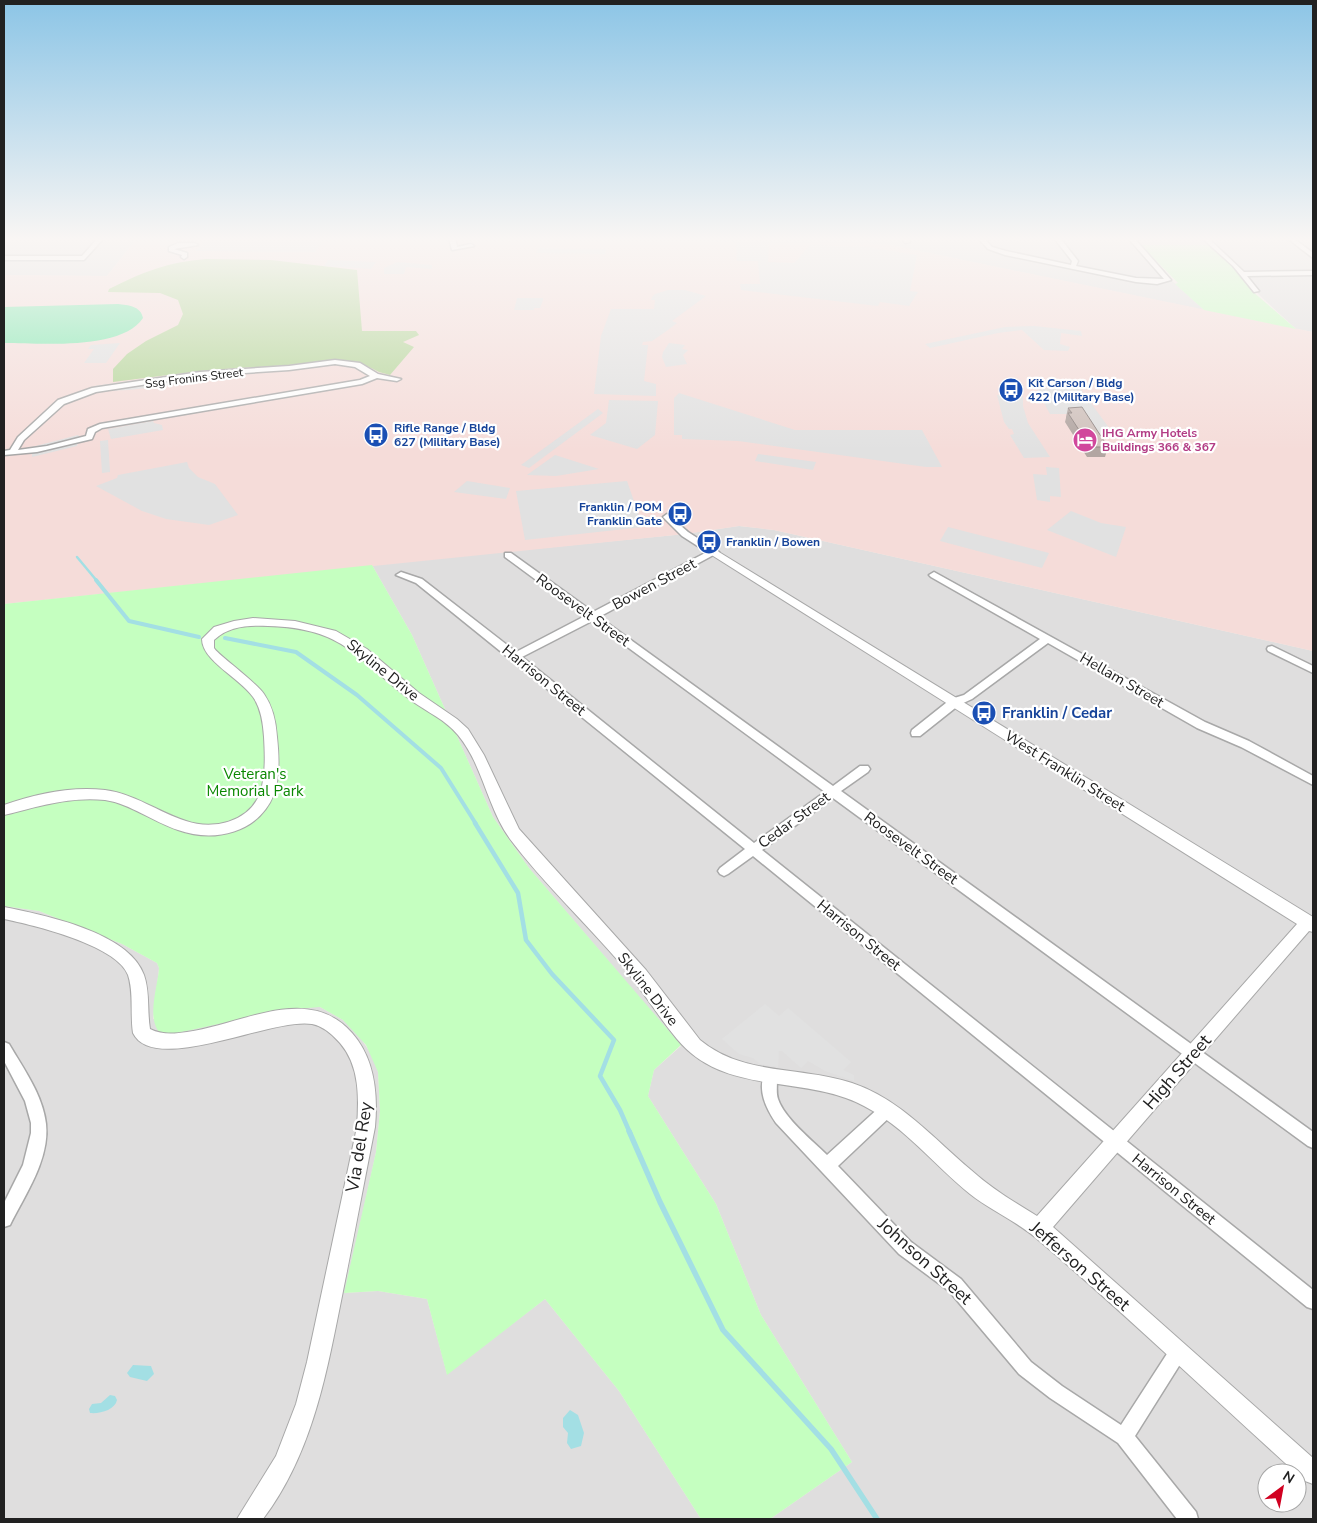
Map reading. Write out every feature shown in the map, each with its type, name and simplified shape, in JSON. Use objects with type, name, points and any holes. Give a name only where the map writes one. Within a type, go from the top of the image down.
[{"type":"street","name":"Ssg Fronins Street","points":[[8,453],[61,402],[95,390],[200,374],[289,368],[335,362],[357,365],[376,376],[397,379]]},
{"type":"street","points":[[8,453],[32,452],[88,437],[91,431],[100,426],[362,382],[376,376]]},
{"type":"street","name":"West Franklin Street","points":[[667,517],[685,534],[1312,922]]},
{"type":"street","name":"Bowen Street","points":[[515,657],[714,552]]},
{"type":"street","name":"Roosevelt Street","points":[[508,555],[1313,1141]]},
{"type":"street","name":"Harrison Street","points":[[400,575],[419,581],[515,657],[1313,1301]]},
{"type":"street","name":"Hellam Street","points":[[934,575],[1201,725],[1245,744],[1313,781]]},
{"type":"street","name":"Skyline Drive","points":[[4,810],[41,800],[97,795],[116,797],[193,830],[214,831],[240,824],[251,816],[266,798],[270,780],[270,724],[262,699],[247,682],[212,653],[208,648],[208,639],[223,626],[248,622],[302,626],[337,635],[365,654],[414,696],[463,732],[473,747],[500,808],[514,833],[642,976],[695,1048],[718,1062],[770,1077]]},
{"type":"street","points":[[916,733],[955,702],[968,697],[1048,638]]},
{"type":"street","points":[[1272,650],[1313,670]]},
{"type":"street","name":"Cedar Street","points":[[724,871],[864,769]]},
{"type":"street","name":"Via del Rey","points":[[4,913],[25,916],[74,933],[114,950],[126,959],[133,968],[139,988],[142,1033],[151,1040],[174,1042],[301,1015],[323,1020],[335,1026],[345,1036],[358,1058],[368,1089],[366,1127],[314,1380],[286,1461],[274,1485],[249,1519]]},
{"type":"street","name":"High Street","points":[[1040,1228],[1312,922]]},
{"type":"street","points":[[4,1048],[34,1105],[40,1133],[35,1155],[4,1220]]},
{"type":"street","name":"Jefferson Street","points":[[770,1077],[827,1083],[860,1094],[887,1110],[981,1190],[1040,1228],[1313,1473]]},
{"type":"street","name":"Johnson Street","points":[[770,1077],[768,1091],[780,1118],[904,1248],[955,1284],[1025,1368],[1056,1392],[1124,1437],[1189,1519]]},
{"type":"street","points":[[827,1166],[887,1110]]},
{"type":"street","points":[[1124,1437],[1178,1352]]},
{"type":"shaded area","points":[[4,309],[1202,309],[1313,332],[1313,651],[774,530],[739,526],[685,534],[4,604]]},
{"type":"shaded area","points":[[514,309],[534,309],[534,310]]},
{"type":"shaded area","points":[[611,309],[688,309],[672,321],[677,323],[668,330],[652,341],[643,342],[642,345],[648,345],[644,381],[656,384],[656,396],[594,394],[601,336]]},
{"type":"shaded area","points":[[1275,309],[1313,309],[1313,332],[1296,329]]},
{"type":"shaded area","points":[[1034,326],[1081,331],[1082,336],[1061,333],[1060,344],[1070,347],[1068,351],[1044,350],[1022,330],[998,333],[930,348],[925,344],[1005,327]]},
{"type":"shaded area","points":[[120,343],[106,363],[84,363],[94,349],[88,349],[91,345]]},
{"type":"shaded area","points":[[669,343],[685,345],[682,349],[688,350],[683,355],[687,364],[666,367],[662,357]]},
{"type":"shaded area","points":[[176,375],[190,379],[191,383],[106,391],[94,386]]},
{"type":"shaded area","points":[[1077,384],[1115,436],[1098,436],[1080,414],[1050,414],[1037,390]]},
{"type":"shaded area","points":[[679,393],[795,430],[922,430],[942,467],[926,467],[738,441],[682,439],[682,435],[674,435],[674,398]]},
{"type":"shaded area","points":[[997,395],[1023,397],[1023,406],[1028,423],[1050,457],[1024,458],[1010,435],[1014,434],[1012,429],[1009,429],[1004,422]]},
{"type":"shaded area","points":[[609,400],[658,401],[655,435],[637,449],[590,435],[606,423]]},
{"type":"shaded area","points":[[598,409],[603,413],[529,468],[521,465]]},
{"type":"shaded area","points":[[153,421],[162,425],[163,430],[111,439],[108,429]]},
{"type":"shaded area","points":[[78,435],[80,437],[77,446],[32,457],[32,447]]},
{"type":"shaded area","points":[[108,440],[110,472],[102,473],[100,441]]},
{"type":"shaded area","points":[[758,454],[816,462],[813,470],[755,461]]},
{"type":"shaded area","points":[[555,455],[599,469],[556,476],[527,475]]},
{"type":"shaded area","points":[[187,462],[189,468],[198,477],[215,484],[238,515],[209,525],[166,519],[142,511],[96,486],[117,478],[118,475]]},
{"type":"shaded area","points":[[1046,467],[1059,468],[1061,497],[1050,496],[1050,502],[1037,500],[1033,474],[1047,475]]},
{"type":"shaded area","points":[[467,481],[510,488],[506,499],[454,492]]},
{"type":"shaded area","points":[[627,481],[643,527],[525,540],[516,491]]},
{"type":"shaded area","points":[[1071,511],[1101,523],[1126,527],[1116,557],[1047,530]]},
{"type":"shaded area","points":[[739,526],[774,530],[1313,651],[1313,1519],[770,1519],[852,1462],[761,1315],[716,1204],[648,1096],[654,1070],[681,1046],[529,868],[493,817],[412,635],[372,565],[685,534]]},
{"type":"shaded area","points":[[948,527],[1049,553],[1042,568],[940,541]]},
{"type":"shaded area","points":[[4,906],[39,911],[122,944],[157,963],[159,968],[153,1019],[320,1007],[343,1020],[356,1031],[373,1057],[378,1072],[380,1111],[376,1152],[345,1293],[378,1291],[427,1299],[447,1374],[545,1299],[619,1391],[701,1519],[4,1519]]},
{"type":"shaded area","points":[[765,1004],[779,1016],[788,1008],[851,1062],[843,1070],[854,1075],[854,1081],[825,1071],[808,1061],[801,1068],[782,1051],[779,1051],[778,1067],[760,1064],[753,1058],[739,1054],[722,1039]]},
{"type":"green space","points":[[4,309],[137,309],[143,318],[132,329],[117,336],[99,340],[58,344],[4,343]]},
{"type":"green space","points":[[181,309],[360,309],[362,331],[416,331],[419,335],[403,342],[414,347],[390,375],[359,362],[333,360],[208,370],[113,382],[113,369],[127,354],[146,341],[178,325],[183,314]]},
{"type":"green space","points":[[1273,309],[1296,329],[1204,310]]},
{"type":"green space","name":"Veteran's Memorial Park","points":[[372,565],[412,635],[493,817],[529,868],[681,1045],[654,1070],[648,1096],[716,1204],[761,1315],[852,1462],[770,1519],[701,1519],[619,1391],[545,1299],[447,1375],[427,1299],[378,1291],[344,1293],[376,1152],[380,1111],[378,1072],[366,1045],[343,1020],[320,1007],[283,1010],[177,1033],[160,1033],[156,1027],[153,1011],[159,968],[157,963],[122,944],[39,911],[4,906],[4,604]]},
{"type":"water","points":[[133,1365],[151,1366],[154,1374],[147,1381],[130,1377],[127,1373]]},
{"type":"water","points":[[110,1395],[115,1396],[117,1400],[110,1409],[98,1413],[90,1413],[89,1409],[92,1404],[101,1403]]},
{"type":"water","points":[[570,1410],[578,1415],[584,1433],[581,1446],[571,1449],[567,1443],[568,1433],[563,1427],[563,1418]]},
{"type":"building","points":[[1082,407],[1108,447],[1090,447],[1068,413],[1072,413],[1068,408]]},
{"type":"waterway","points":[[77,557],[97,581]]},
{"type":"waterway","points":[[96,580],[129,621],[199,637]]},
{"type":"waterway","points":[[225,638],[296,652],[357,695],[441,768],[476,824]]},
{"type":"waterway","points":[[475,823],[518,893],[526,940],[552,974],[614,1040],[600,1076],[620,1110],[630,1133]]},
{"type":"waterway","points":[[629,1131],[660,1202],[723,1330],[831,1449],[877,1519]]},
{"type":"place","name":"Kit Carson / Bldg 422 (Military Base)","points":[[1011,390]]},
{"type":"place","name":"Rifle Range / Bldg 627 (Military Base)","points":[[376,435]]},
{"type":"place","name":"IHG Army Hotels Buildings 366 & 367","points":[[1085,440]]},
{"type":"place","name":"Franklin / POM Franklin Gate","points":[[680,514]]},
{"type":"place","name":"Franklin / Bowen","points":[[709,542]]},
{"type":"place","name":"Franklin / Cedar","points":[[984,713]]}]
